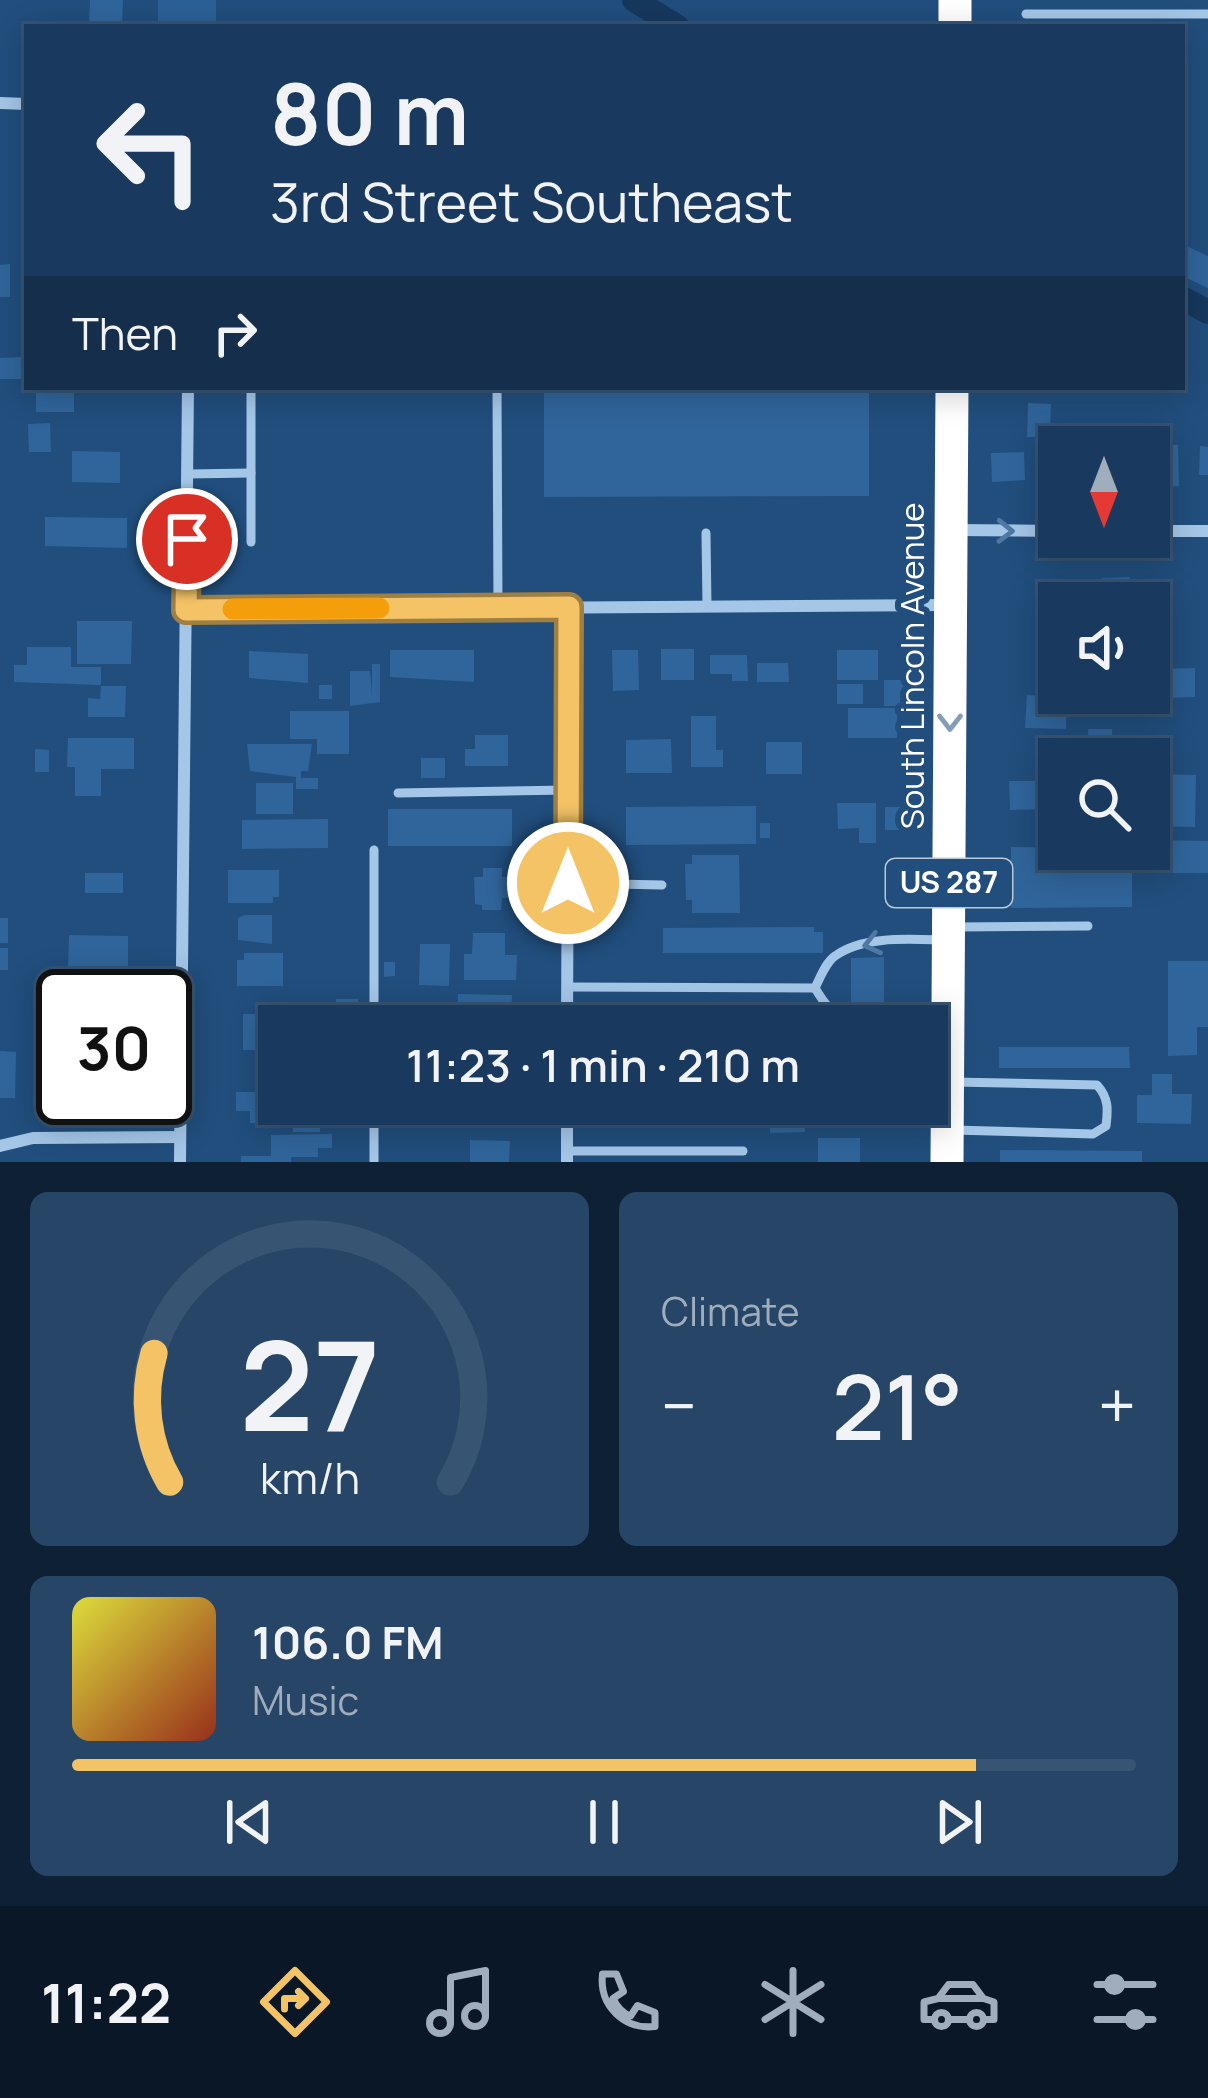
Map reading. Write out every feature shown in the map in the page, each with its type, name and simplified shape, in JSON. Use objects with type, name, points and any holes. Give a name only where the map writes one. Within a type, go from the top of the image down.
[{"type":"highway","name":"South Lincoln Avenue","points":[[941,1005],[949,933],[952,390]]},
{"type":"street","points":[[180,1162],[188,390]]},
{"type":"street","points":[[952,530],[1038,531]]},
{"type":"street","points":[[1170,531],[1208,531]]},
{"type":"street","points":[[186,610],[951,605]]},
{"type":"street","points":[[568,1005],[569,607]]},
{"type":"street","points":[[567,1125],[567,1156]]},
{"type":"street","points":[[0,1145],[33,1138],[180,1137]]},
{"type":"lane","points":[[1129,0],[1129,14]]},
{"type":"lane","points":[[1026,14],[1208,14]]},
{"type":"lane","points":[[251,390],[251,542]]},
{"type":"lane","points":[[497,390],[497,608]]},
{"type":"lane","points":[[188,474],[251,473]]},
{"type":"lane","points":[[706,533],[707,607]]},
{"type":"lane","points":[[398,793],[568,790]]},
{"type":"lane","points":[[374,850],[374,1005]]},
{"type":"lane","points":[[568,883],[662,885]]},
{"type":"lane","points":[[815,988],[833,956],[894,939],[1088,926]]},
{"type":"lane","points":[[568,987],[815,988]]},
{"type":"lane","points":[[815,988],[825,1005]]},
{"type":"lane","points":[[947,1146],[1094,1134],[1106,1126],[1108,1113],[1097,1085],[948,1082]]},
{"type":"lane","points":[[374,1125],[374,1162]]},
{"type":"lane","points":[[567,1156],[743,1150]]},
{"type":"shaded area","points":[[158,0],[216,0],[216,24],[158,24]]},
{"type":"building","points":[[90,0],[123,0],[122,24],[89,24]]},
{"type":"building","points":[[1185,245],[1208,256],[1208,288],[1185,277]]},
{"type":"building","points":[[10,264],[10,297],[0,297],[0,265]]},
{"type":"building","points":[[23,357],[23,379],[0,379],[0,358]]},
{"type":"building","points":[[36,390],[74,390],[74,412],[36,412]]},
{"type":"building","points":[[544,390],[869,390],[869,496],[544,497]]},
{"type":"building","points":[[1028,403],[1051,404],[1050,426],[1038,426],[1038,437],[1027,437]]},
{"type":"building","points":[[50,423],[51,452],[29,452],[28,424]]},
{"type":"building","points":[[1170,445],[1178,445],[1179,486],[1170,486]]},
{"type":"building","points":[[1200,446],[1208,447],[1208,475],[1199,475]]},
{"type":"building","points":[[72,451],[120,452],[120,483],[72,482]]},
{"type":"building","points":[[1024,452],[1025,480],[992,482],[991,453]]},
{"type":"building","points":[[45,517],[127,518],[127,548],[45,546]]},
{"type":"building","points":[[1130,577],[1130,582],[1102,582],[1102,578]]},
{"type":"building","points":[[77,621],[132,621],[131,664],[77,664]]},
{"type":"building","points":[[27,647],[71,647],[71,667],[101,667],[101,685],[14,682],[14,665],[27,665]]},
{"type":"building","points":[[661,649],[694,649],[694,680],[661,680]]},
{"type":"building","points":[[390,650],[474,650],[474,682],[390,677]]},
{"type":"building","points":[[612,650],[638,650],[639,690],[613,691]]},
{"type":"building","points":[[837,650],[878,650],[878,680],[837,680]]},
{"type":"building","points":[[249,651],[308,654],[308,683],[249,678]]},
{"type":"building","points":[[710,655],[747,655],[748,681],[732,681],[732,674],[710,674]]},
{"type":"building","points":[[757,663],[788,663],[789,682],[757,682]]},
{"type":"building","points":[[372,664],[380,664],[380,702],[350,706],[350,671],[370,671],[372,695]]},
{"type":"building","points":[[1195,668],[1195,697],[1170,698],[1170,669]]},
{"type":"building","points":[[884,680],[920,680],[920,706],[884,706]]},
{"type":"building","points":[[837,684],[863,684],[863,704],[837,704]]},
{"type":"building","points":[[319,685],[332,685],[332,699],[319,699]]},
{"type":"building","points":[[101,686],[126,686],[125,717],[88,717],[88,698],[100,699]]},
{"type":"building","points":[[1027,695],[1038,696],[1038,714],[1066,714],[1066,729],[1025,728]]},
{"type":"building","points":[[848,708],[897,708],[897,738],[848,738]]},
{"type":"building","points":[[290,711],[349,711],[349,754],[317,754],[317,739],[290,739]]},
{"type":"building","points":[[691,716],[716,716],[716,750],[723,750],[723,767],[691,767]]},
{"type":"building","points":[[1088,729],[1112,729],[1112,738],[1088,738]]},
{"type":"building","points":[[475,735],[508,735],[508,766],[465,766],[465,749],[475,749]]},
{"type":"building","points":[[68,738],[134,738],[134,769],[101,769],[101,796],[75,796],[75,767],[67,767]]},
{"type":"building","points":[[671,739],[672,773],[626,773],[626,740]]},
{"type":"building","points":[[766,742],[802,742],[802,774],[766,774]]},
{"type":"building","points":[[247,744],[312,744],[308,771],[301,771],[301,778],[318,778],[318,789],[296,789],[296,777],[250,771]]},
{"type":"building","points":[[35,749],[49,750],[49,772],[35,772]]},
{"type":"building","points":[[421,758],[445,758],[445,778],[421,778]]},
{"type":"building","points":[[1170,774],[1196,775],[1195,827],[1170,826]]},
{"type":"building","points":[[1009,781],[1038,781],[1038,809],[1010,810]]},
{"type":"building","points":[[256,783],[293,783],[293,814],[256,814]]},
{"type":"building","points":[[837,803],[876,803],[876,843],[859,843],[859,828],[838,829]]},
{"type":"building","points":[[756,806],[756,844],[626,845],[626,807]]},
{"type":"building","points":[[885,807],[919,807],[919,830],[885,830]]},
{"type":"building","points":[[388,809],[512,809],[512,846],[388,846]]},
{"type":"building","points":[[328,819],[328,848],[242,849],[242,820]]},
{"type":"building","points":[[760,823],[770,823],[770,838],[760,838]]},
{"type":"building","points":[[1170,840],[1208,841],[1208,873],[1150,873],[1170,870]]},
{"type":"building","points":[[1011,847],[1038,847],[1038,870],[1132,870],[1132,907],[1011,908]]},
{"type":"building","points":[[692,855],[739,855],[740,913],[692,913],[692,900],[686,900],[685,864],[692,864]]},
{"type":"building","points":[[483,868],[502,868],[502,877],[509,877],[509,898],[502,898],[501,910],[482,910],[482,905],[475,904],[474,877],[483,877]]},
{"type":"building","points":[[228,870],[279,870],[279,897],[273,897],[273,903],[228,903]]},
{"type":"building","points":[[85,873],[123,873],[123,893],[85,893]]},
{"type":"building","points":[[272,915],[272,944],[238,940],[238,918]]},
{"type":"building","points":[[0,918],[8,918],[8,943],[0,943]]},
{"type":"building","points":[[814,927],[814,932],[823,932],[823,953],[663,953],[663,928]]},
{"type":"building","points":[[473,933],[505,933],[505,955],[517,955],[516,980],[464,980],[464,954],[472,954]]},
{"type":"building","points":[[69,935],[128,936],[128,968],[68,969]]},
{"type":"building","points":[[420,944],[450,944],[449,986],[419,985]]},
{"type":"building","points":[[0,948],[8,948],[8,970],[0,970]]},
{"type":"building","points":[[244,953],[283,953],[283,986],[237,986],[237,960],[244,960]]},
{"type":"building","points":[[884,957],[884,1005],[851,1005],[851,958]]},
{"type":"building","points":[[1168,961],[1208,961],[1208,1027],[1197,1027],[1197,1055],[1168,1056]]},
{"type":"building","points":[[384,962],[395,962],[395,976],[384,977]]},
{"type":"building","points":[[458,994],[512,995],[512,1005],[457,1005]]},
{"type":"building","points":[[336,999],[358,999],[358,1005],[336,1005]]},
{"type":"building","points":[[243,1014],[258,1014],[258,1050],[243,1050]]},
{"type":"building","points":[[999,1047],[1129,1047],[1130,1068],[999,1068]]},
{"type":"building","points":[[0,1051],[16,1052],[15,1098],[0,1098]]},
{"type":"building","points":[[1152,1074],[1172,1074],[1172,1094],[1192,1094],[1191,1124],[1137,1123],[1137,1095],[1152,1095]]},
{"type":"building","points":[[236,1092],[258,1092],[258,1123],[250,1123],[250,1111],[236,1111]]},
{"type":"building","points":[[293,1125],[320,1125],[320,1132],[293,1132]]},
{"type":"building","points":[[770,1125],[805,1125],[805,1132],[770,1133]]},
{"type":"building","points":[[332,1134],[332,1148],[318,1148],[318,1157],[241,1162],[241,1156],[271,1156],[271,1135]]},
{"type":"building","points":[[818,1138],[860,1138],[860,1162],[818,1162]]},
{"type":"building","points":[[470,1140],[510,1141],[509,1162],[470,1162]]},
{"type":"building","points":[[1000,1150],[1142,1151],[1142,1162],[1000,1162]]},
{"type":"waterway","points":[[634,0],[673,24]]},
{"type":"waterway","points":[[1185,300],[1208,312]]},
{"type":"slow traffic","points":[[233,609],[379,608]]},
{"type":"route","points":[[187,539],[186,610],[569,607],[568,883]]}]
